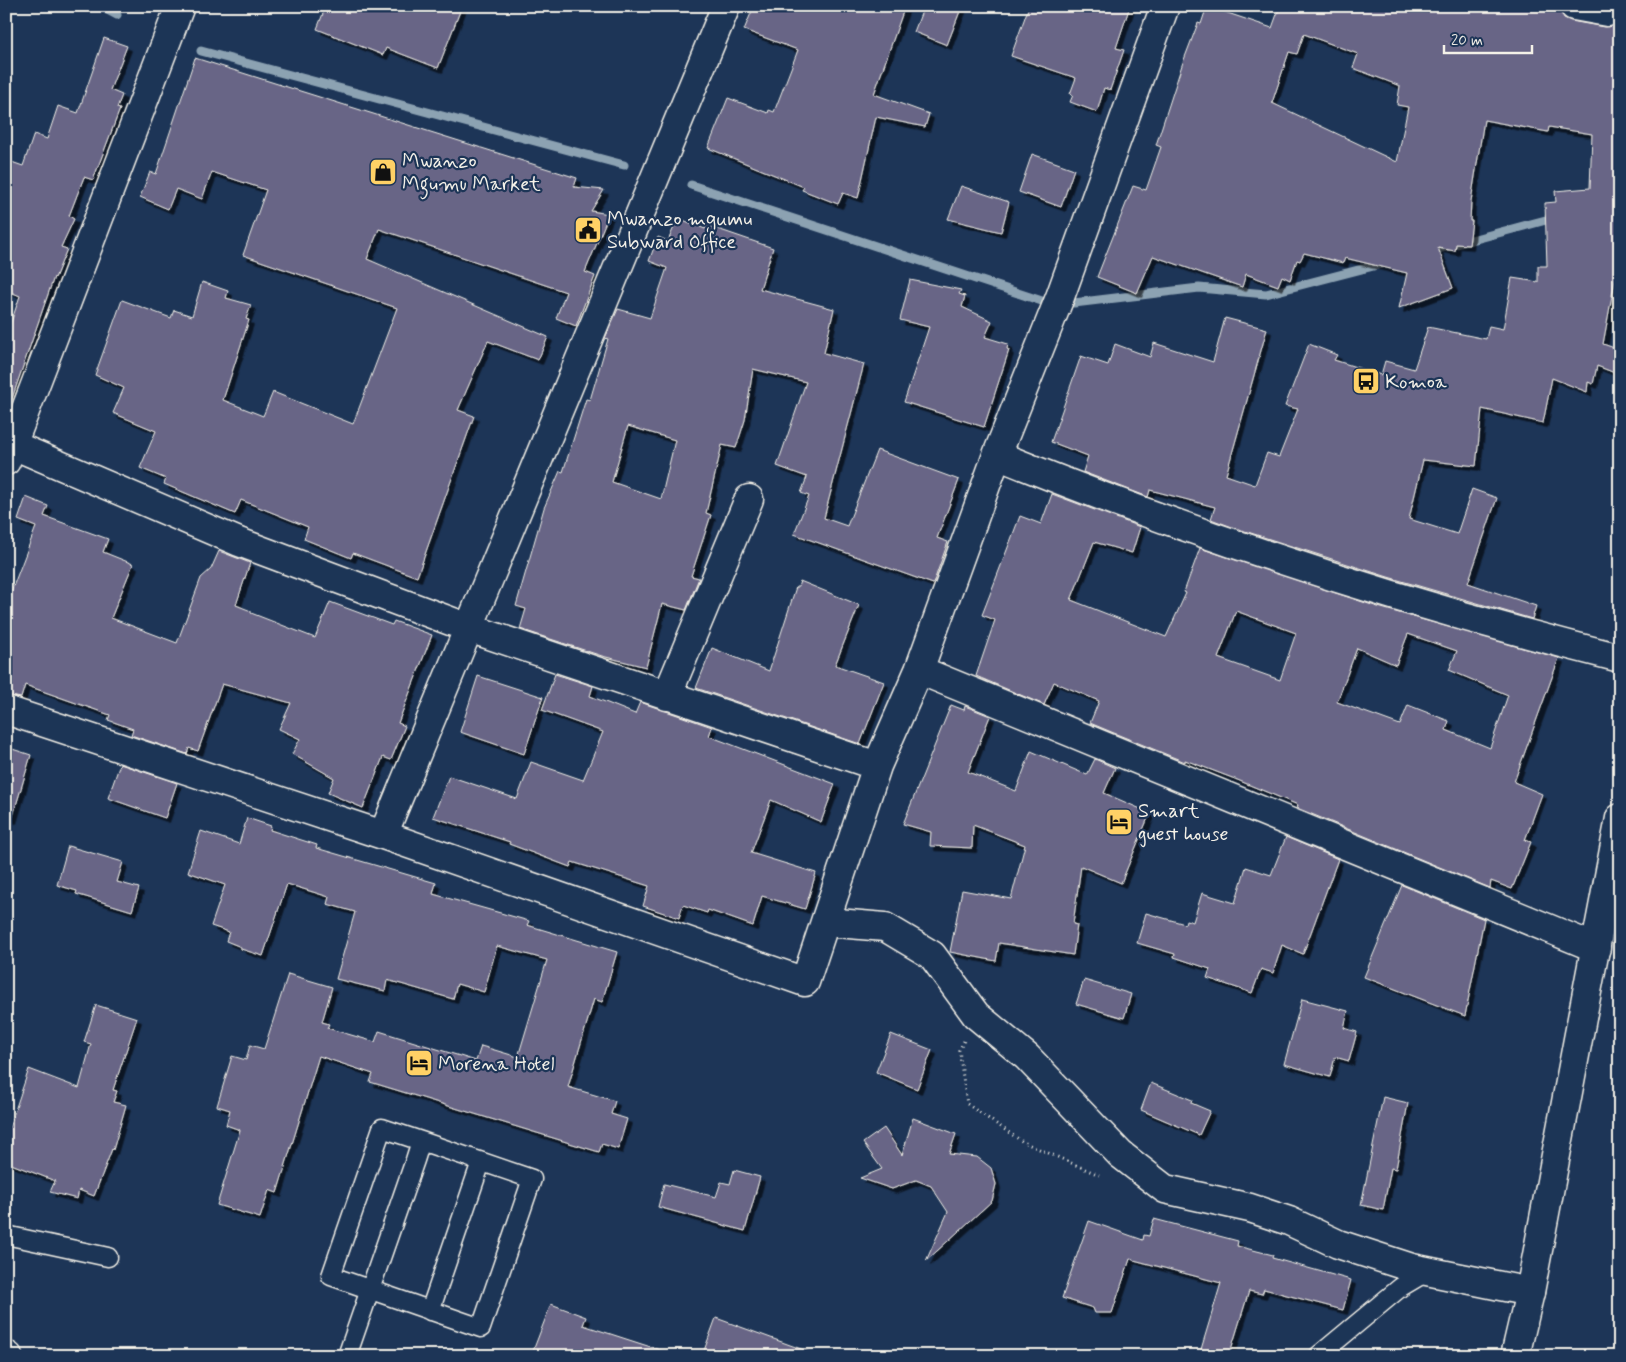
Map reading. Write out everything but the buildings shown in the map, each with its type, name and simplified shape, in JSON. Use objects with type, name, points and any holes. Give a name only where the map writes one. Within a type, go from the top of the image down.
[{"type":"street","points":[[180,6],[9,449],[239,542],[468,628],[877,766]]},
{"type":"street","points":[[384,835],[726,6]]},
{"type":"street","points":[[6,710],[384,835],[805,982],[877,766],[919,670],[997,455],[1060,297],[1165,6]]},
{"type":"street","points":[[1574,6],[1607,12],[1620,8]]},
{"type":"street","points":[[997,455],[1071,485],[1365,588],[1487,624],[1620,658]]},
{"type":"street","points":[[667,696],[749,499]]},
{"type":"street","points":[[919,670],[1596,948]]},
{"type":"street","points":[[1515,1356],[1530,1292],[1620,818]]},
{"type":"street","points":[[825,922],[884,927],[932,955],[976,1015],[1027,1057],[1120,1154],[1166,1188],[1250,1208],[1289,1221],[1338,1244],[1428,1271],[1530,1292]]},
{"type":"lane","points":[[382,1128],[422,1141],[532,1179],[481,1328],[331,1276],[382,1128]]},
{"type":"lane","points":[[347,1356],[422,1141]]},
{"type":"lane","points":[[430,1311],[481,1162]]},
{"type":"lane","points":[[6,1235],[108,1257]]},
{"type":"lane","points":[[1318,1356],[1401,1287],[1428,1271]]},
{"type":"path","points":[[976,1015],[959,1050],[966,1104],[1023,1142],[1104,1176]]},
{"type":"waterway","points":[[100,6],[117,15]]},
{"type":"waterway","points":[[201,51],[624,165]]},
{"type":"waterway","points":[[691,185],[1051,304]]},
{"type":"waterway","points":[[1427,252],[1557,217]]},
{"type":"waterway","points":[[1074,303],[1199,288],[1266,294],[1385,263]]},
{"type":"place","name":"Mwanzo Mgumu Market","points":[[383,172]]},
{"type":"place","name":"Mwanzo mgumu Subward Office","points":[[588,230]]},
{"type":"place","name":"Komoa","points":[[1366,381]]},
{"type":"place","name":"Smart guest house","points":[[1119,822]]},
{"type":"place","name":"Morena Hotel","points":[[419,1063]]}]
